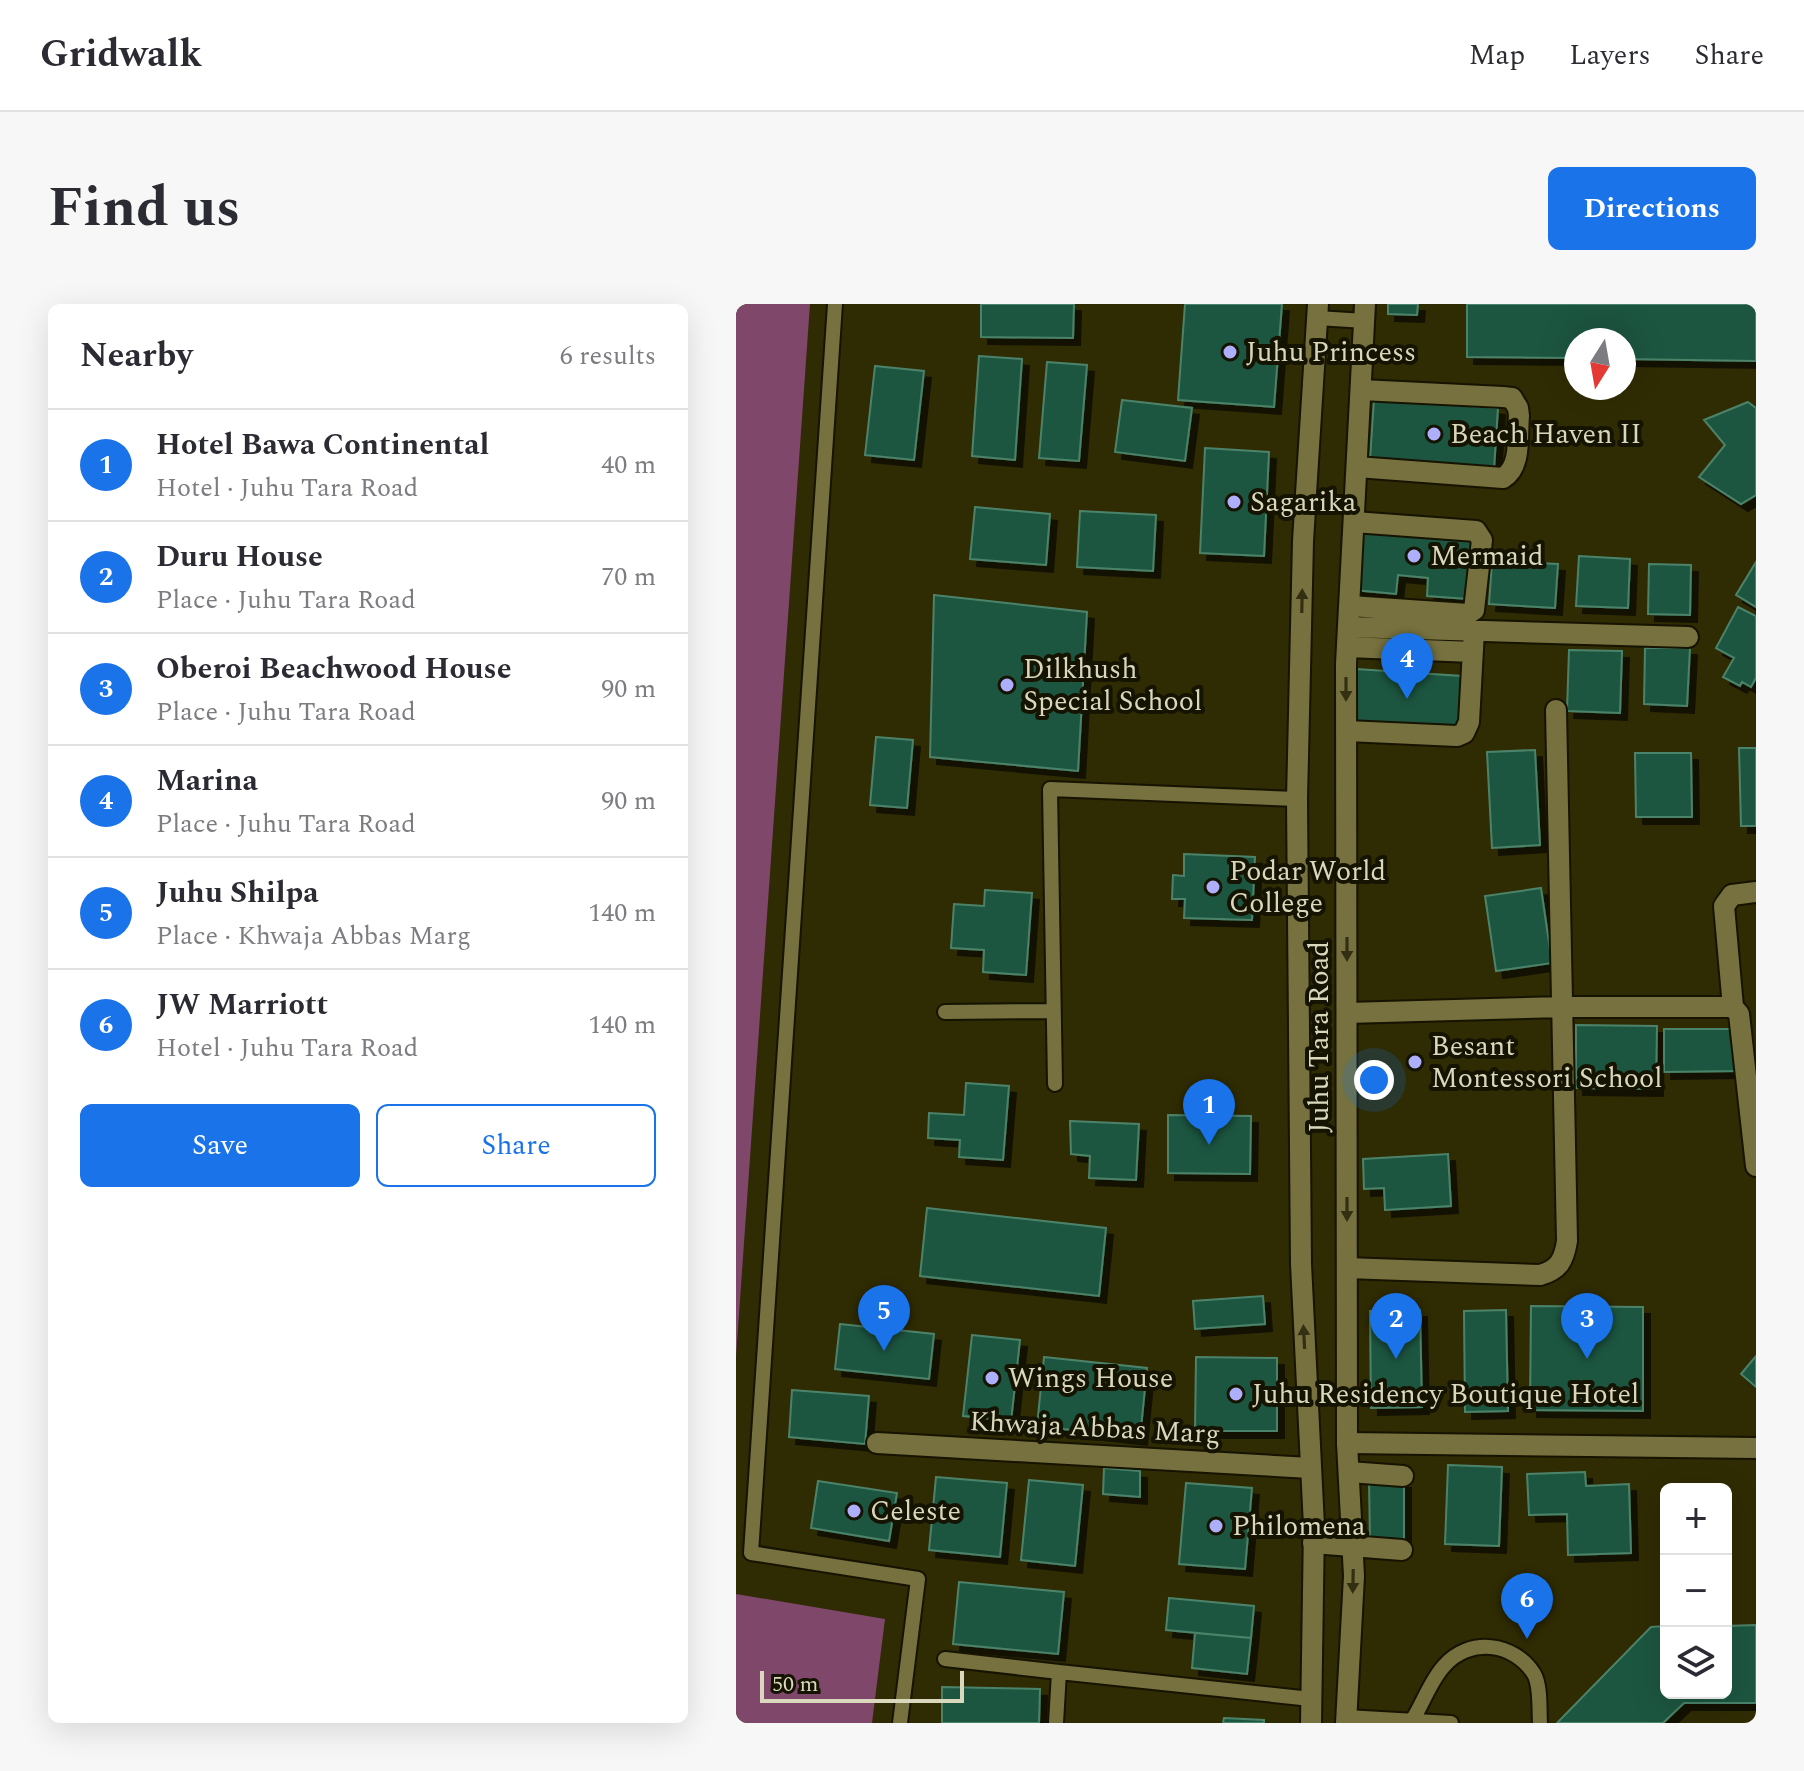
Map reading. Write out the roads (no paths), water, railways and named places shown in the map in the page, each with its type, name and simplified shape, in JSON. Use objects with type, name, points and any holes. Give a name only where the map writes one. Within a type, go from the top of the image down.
[{"type":"street","name":"Juhu Tara Road","points":[[1311,1723],[1313,1543],[1301,1264],[1297,799],[1303,541],[1317,311]]},
{"type":"street","name":"Juhu Tara Road","points":[[1346,1720],[1354,1576],[1347,1443],[1348,637],[1365,312]]},
{"type":"street","points":[[1357,467],[1503,478],[1511,473],[1515,465],[1519,416],[1512,398],[1361,390]]},
{"type":"street","points":[[1350,606],[1468,614],[1474,610],[1482,540],[1476,531],[1354,522]]},
{"type":"street","points":[[1422,640],[1474,631],[1688,637]]},
{"type":"street","points":[[1347,731],[1457,736],[1464,733],[1469,722],[1474,631]]},
{"type":"street","points":[[1348,637],[1422,640],[1473,652]]},
{"type":"street","points":[[1347,1268],[1540,1275],[1553,1271],[1565,1259],[1556,710]]},
{"type":"street","points":[[1756,892],[1732,895],[1724,906],[1733,1007],[1739,1014],[1756,1166]]},
{"type":"street","points":[[1347,1013],[1563,1007],[1733,1007]]},
{"type":"street","name":"Khwaja Abbas Marg","points":[[877,1443],[1310,1468]]},
{"type":"street","points":[[1347,1443],[1756,1448]]},
{"type":"street","points":[[1349,1472],[1403,1476]]},
{"type":"street","points":[[1313,1543],[1402,1550]]},
{"type":"lane","points":[[835,304],[751,1553],[918,1579],[900,1723]]},
{"type":"lane","points":[[1317,311],[1365,312]]},
{"type":"lane","points":[[1055,1084],[1050,789],[1297,799]]},
{"type":"lane","points":[[945,1012],[1053,1011]]},
{"type":"lane","points":[[1413,1719],[1444,1665],[1468,1649],[1496,1646],[1517,1656],[1535,1676],[1540,1723]]},
{"type":"lane","points":[[945,1659],[1311,1699]]},
{"type":"lane","points":[[1056,1723],[1059,1672]]},
{"type":"lane","points":[[1346,1720],[1413,1719],[1451,1723]]},
{"type":"place","name":"Juhu Princess","points":[[1230,352]]},
{"type":"place","name":"Beach Haven II","points":[[1434,434]]},
{"type":"place","name":"Sagarika","points":[[1234,502]]},
{"type":"place","name":"Mermaid","points":[[1414,556]]},
{"type":"place","name":"Dilkhush Special School","points":[[1007,685]]},
{"type":"place","name":"Marina","points":[[1407,699]]},
{"type":"place","name":"Podar World College","points":[[1213,887]]},
{"type":"place","name":"Besant Montessori School","points":[[1415,1062]]},
{"type":"place","name":"Hotel Bawa Continental","points":[[1209,1145]]},
{"type":"place","name":"Juhu Shilpa","points":[[884,1351]]},
{"type":"place","name":"Duru House","points":[[1396,1359]]},
{"type":"place","name":"Oberoi Beachwood House","points":[[1587,1359]]},
{"type":"place","name":"Wings House","points":[[992,1378]]},
{"type":"place","name":"Juhu Residency Boutique Hotel","points":[[1236,1394]]},
{"type":"place","name":"Celeste","points":[[854,1511]]},
{"type":"place","name":"Philomena","points":[[1216,1526]]},
{"type":"place","name":"JW Marriott","points":[[1527,1639]]}]
